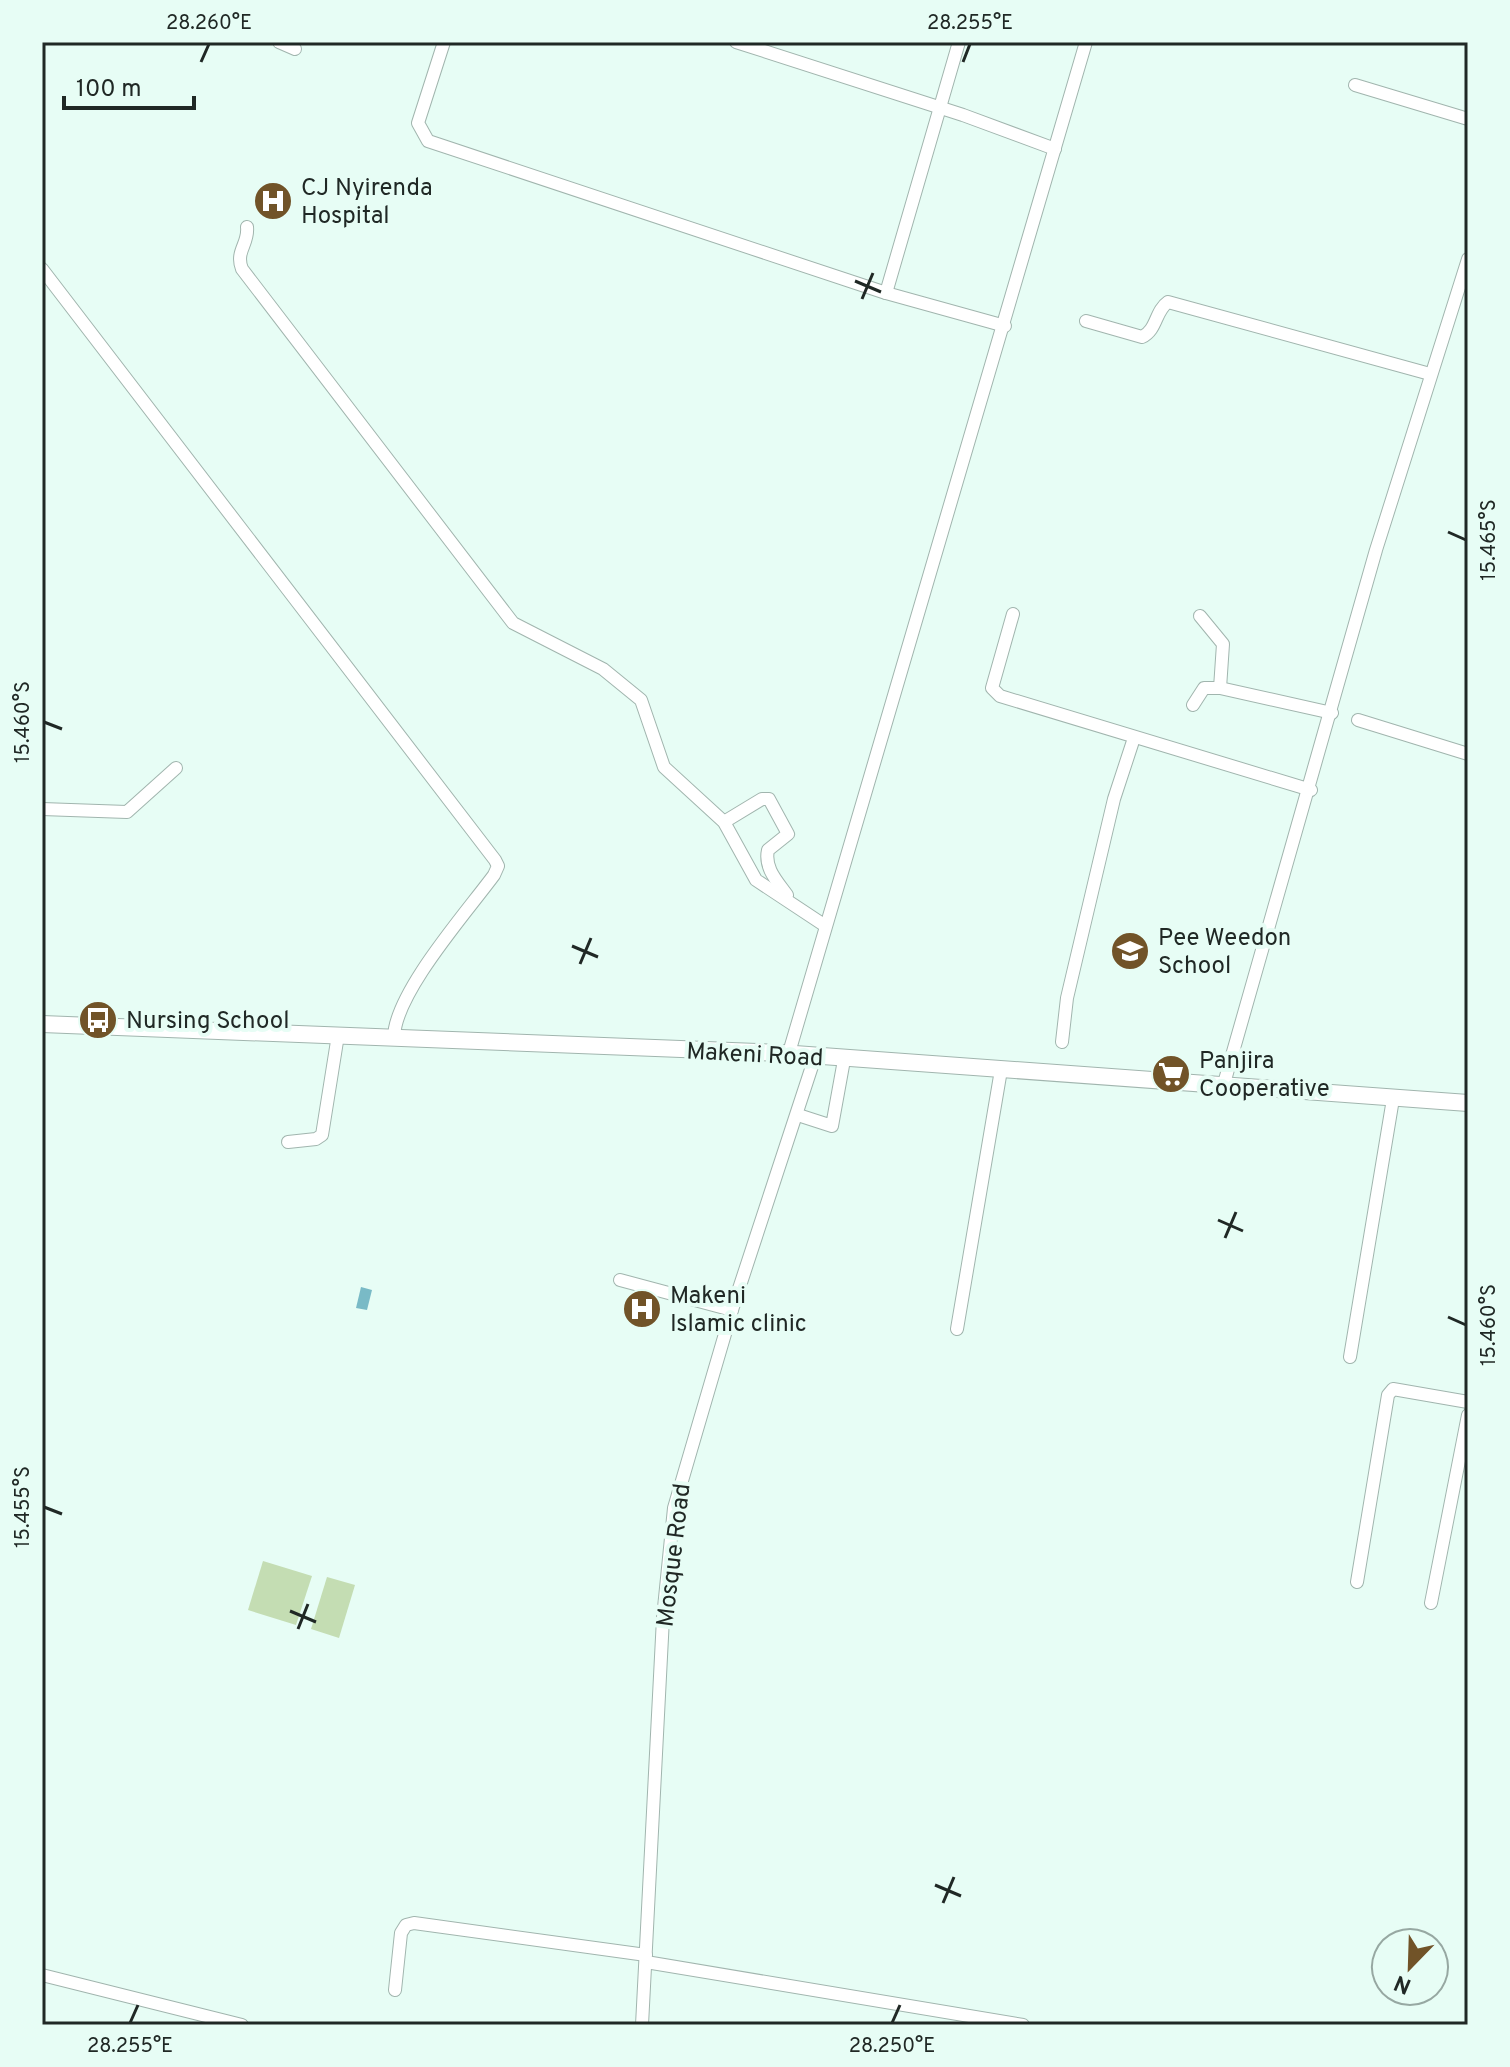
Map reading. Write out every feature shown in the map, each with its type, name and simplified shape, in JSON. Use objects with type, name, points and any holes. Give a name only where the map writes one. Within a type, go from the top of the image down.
[{"type":"main road","name":"Makeni Road","points":[[42,1024],[815,1057],[1468,1103]]},
{"type":"street","points":[[279,42],[295,49]]},
{"type":"street","points":[[444,42],[418,123],[428,141],[886,293],[1005,326]]},
{"type":"street","points":[[736,42],[938,107],[1055,149]]},
{"type":"street","points":[[886,293],[959,42]]},
{"type":"street","points":[[788,1056],[1086,42]]},
{"type":"street","points":[[1355,85],[1468,119]]},
{"type":"street","points":[[247,227],[248,234],[238,252],[242,269],[513,623],[603,669],[633,691],[648,710],[655,746],[664,767],[724,822],[748,870],[824,925]]},
{"type":"street","points":[[1223,1087],[1311,790],[1380,536],[1468,259]]},
{"type":"street","points":[[42,269],[498,866],[409,992],[396,1015],[394,1037]]},
{"type":"street","points":[[1086,321],[1142,337],[1150,333],[1162,307],[1168,302],[1430,374]]},
{"type":"street","points":[[1013,614],[996,672],[995,692],[1134,738],[1311,790]]},
{"type":"street","points":[[1200,616],[1223,644],[1220,688]]},
{"type":"street","points":[[1193,705],[1204,688],[1220,688],[1332,713]]},
{"type":"street","points":[[1358,720],[1468,754]]},
{"type":"street","points":[[1062,1042],[1067,998],[1114,799],[1134,738]]},
{"type":"street","points":[[42,809],[131,811],[176,768]]},
{"type":"street","points":[[724,822],[762,799],[769,799],[788,834],[768,850],[768,868],[792,903]]},
{"type":"street","points":[[288,1142],[316,1139],[322,1135],[338,1035]]},
{"type":"street","name":"Mosque Road","points":[[642,2025],[663,1618],[674,1508],[732,1310],[815,1057]]},
{"type":"street","points":[[798,1115],[832,1126],[844,1060]]},
{"type":"street","points":[[957,1329],[1001,1070]]},
{"type":"street","points":[[1350,1357],[1393,1099]]},
{"type":"street","points":[[620,1280],[732,1310]]},
{"type":"street","points":[[1357,1582],[1388,1395],[1393,1389],[1407,1390],[1468,1402]]},
{"type":"street","points":[[1431,1603],[1468,1415]]},
{"type":"street","points":[[395,1990],[401,1933],[406,1925],[414,1923],[646,1958],[1023,2025]]},
{"type":"street","points":[[42,1975],[242,2025]]},
{"type":"green space","points":[[263,1561],[312,1576],[296,1625],[248,1610]]},
{"type":"green space","points":[[327,1577],[355,1585],[339,1638],[311,1629]]},
{"type":"water","points":[[361,1287],[372,1290],[367,1310],[356,1308]]},
{"type":"place","name":"CJ Nyirenda Hospital","points":[[273,201]]},
{"type":"place","name":"Pee Weedon School","points":[[1130,951]]},
{"type":"place","name":"Nursing School","points":[[98,1020]]},
{"type":"place","name":"Panjira Cooperative","points":[[1171,1074]]},
{"type":"place","name":"Makeni Islamic clinic","points":[[642,1309]]}]
